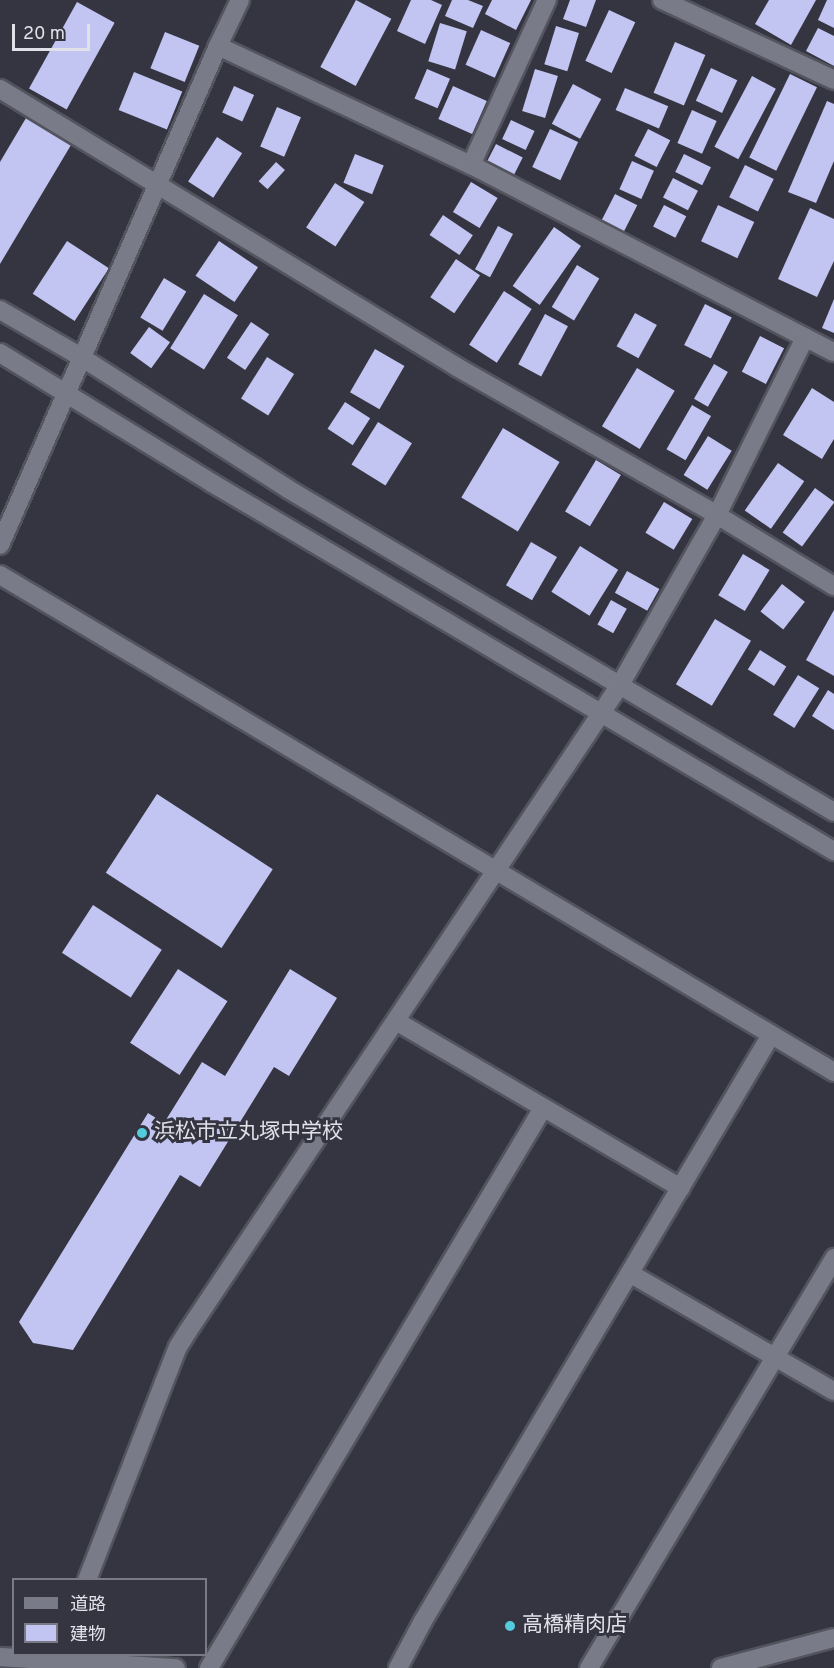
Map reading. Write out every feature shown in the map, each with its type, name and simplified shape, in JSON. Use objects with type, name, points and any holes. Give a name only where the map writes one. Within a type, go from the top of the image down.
[{"type":"street","points":[[0,545],[240,0]]},
{"type":"street","points":[[471,165],[547,0]]},
{"type":"street","points":[[662,0],[834,80]]},
{"type":"street","points":[[218,46],[471,165],[834,352]]},
{"type":"street","points":[[0,89],[158,183],[457,367],[717,515],[834,586]]},
{"type":"street","points":[[0,310],[81,357],[288,489],[834,812]]},
{"type":"street","points":[[88,1578],[178,1347],[603,713],[717,515],[805,338]]},
{"type":"street","points":[[0,353],[834,851]]},
{"type":"street","points":[[0,575],[834,1072]]},
{"type":"street","points":[[396,1021],[681,1188]]},
{"type":"street","points":[[398,1668],[428,1612],[771,1035]]},
{"type":"street","points":[[209,1668],[543,1108]]},
{"type":"street","points":[[589,1668],[834,1258]]},
{"type":"street","points":[[631,1274],[834,1391]]},
{"type":"street","points":[[721,1668],[834,1638]]},
{"type":"street","points":[[0,1657],[176,1668]]},
{"type":"building","points":[[356,0],[391,19],[356,86],[320,67]]},
{"type":"building","points":[[411,0],[431,0],[442,5],[425,44],[397,31]]},
{"type":"building","points":[[452,0],[468,0],[483,6],[473,28],[445,16]]},
{"type":"building","points":[[492,0],[531,0],[516,30],[485,14]]},
{"type":"building","points":[[570,0],[596,0],[586,27],[563,19]]},
{"type":"building","points":[[769,0],[816,0],[791,45],[755,24]]},
{"type":"building","points":[[827,0],[834,0],[834,28],[818,20]]},
{"type":"building","points":[[77,2],[115,23],[67,109],[29,89]]},
{"type":"building","points":[[609,10],[635,22],[612,73],[585,61]]},
{"type":"building","points":[[440,23],[467,31],[455,69],[428,61]]},
{"type":"building","points":[[556,26],[579,33],[567,71],[544,64]]},
{"type":"building","points":[[818,28],[834,36],[834,66],[806,51]]},
{"type":"building","points":[[481,30],[510,43],[495,78],[466,65]]},
{"type":"building","points":[[165,32],[199,46],[185,82],[150,68]]},
{"type":"building","points":[[675,42],[705,55],[684,106],[654,93]]},
{"type":"building","points":[[711,68],[737,80],[722,113],[696,101]]},
{"type":"building","points":[[427,69],[450,79],[438,108],[414,98]]},
{"type":"building","points":[[535,69],[558,76],[545,118],[522,111]]},
{"type":"building","points":[[134,72],[182,91],[167,129],[119,110]]},
{"type":"building","points":[[790,74],[817,87],[776,171],[749,158]]},
{"type":"building","points":[[752,76],[776,89],[738,159],[714,147]]},
{"type":"building","points":[[573,84],[601,99],[580,139],[552,124]]},
{"type":"building","points":[[234,86],[254,95],[242,121],[222,112]]},
{"type":"building","points":[[453,86],[487,101],[472,134],[438,119]]},
{"type":"building","points":[[625,88],[668,106],[659,128],[616,110]]},
{"type":"building","points":[[827,101],[834,104],[834,161],[816,203],[788,192]]},
{"type":"building","points":[[277,107],[301,117],[284,157],[260,147]]},
{"type":"building","points":[[692,110],[717,121],[702,154],[677,143]]},
{"type":"building","points":[[26,118],[71,145],[0,264],[0,162]]},
{"type":"building","points":[[511,120],[535,131],[526,150],[502,139]]},
{"type":"building","points":[[550,129],[578,142],[560,180],[532,167]]},
{"type":"building","points":[[648,129],[670,140],[657,167],[634,156]]},
{"type":"building","points":[[217,137],[242,153],[213,198],[188,181]]},
{"type":"building","points":[[496,144],[523,158],[514,175],[487,162]]},
{"type":"building","points":[[355,154],[384,166],[372,194],[343,183]]},
{"type":"building","points":[[684,154],[711,167],[702,185],[675,172]]},
{"type":"building","points":[[632,161],[654,171],[641,199],[619,189]]},
{"type":"building","points":[[276,162],[285,170],[268,189],[259,181]]},
{"type":"building","points":[[745,165],[774,179],[758,211],[729,197]]},
{"type":"building","points":[[673,178],[698,191],[688,210],[663,198]]},
{"type":"building","points":[[471,182],[498,198],[480,228],[453,212]]},
{"type":"building","points":[[335,183],[364,202],[335,247],[306,227]]},
{"type":"building","points":[[615,194],[637,205],[623,234],[600,223]]},
{"type":"building","points":[[664,205],[686,216],[675,238],[653,226]]},
{"type":"building","points":[[718,205],[754,222],[737,258],[701,241]]},
{"type":"building","points":[[810,208],[834,219],[834,261],[817,297],[778,279]]},
{"type":"building","points":[[443,215],[473,235],[459,255],[430,235]]},
{"type":"building","points":[[498,226],[513,234],[490,277],[475,269]]},
{"type":"building","points":[[554,227],[581,246],[540,305],[513,286]]},
{"type":"building","points":[[67,241],[109,268],[75,321],[33,294]]},
{"type":"building","points":[[219,241],[258,267],[234,302],[196,276]]},
{"type":"building","points":[[456,259],[480,275],[454,313],[430,297]]},
{"type":"building","points":[[577,265],[599,278],[574,320],[552,307]]},
{"type":"building","points":[[164,278],[186,291],[163,331],[140,317]]},
{"type":"building","points":[[504,291],[532,309],[497,363],[469,345]]},
{"type":"building","points":[[204,294],[238,315],[204,369],[170,348]]},
{"type":"building","points":[[834,299],[834,333],[822,328]]},
{"type":"building","points":[[705,304],[732,318],[711,359],[684,345]]},
{"type":"building","points":[[635,313],[657,325],[638,358],[617,346]]},
{"type":"building","points":[[545,314],[568,326],[541,377],[518,364]]},
{"type":"building","points":[[251,322],[269,334],[245,370],[227,358]]},
{"type":"building","points":[[149,327],[170,342],[151,368],[130,353]]},
{"type":"building","points":[[760,336],[784,348],[766,384],[742,372]]},
{"type":"building","points":[[375,349],[404,366],[379,409],[350,392]]},
{"type":"building","points":[[267,357],[294,374],[268,416],[241,399]]},
{"type":"building","points":[[714,364],[728,372],[708,407],[694,399]]},
{"type":"building","points":[[637,368],[675,391],[640,449],[602,426]]},
{"type":"building","points":[[812,388],[834,402],[834,439],[822,459],[783,435]]},
{"type":"building","points":[[345,402],[370,418],[353,445],[328,429]]},
{"type":"building","points":[[692,405],[711,416],[686,460],[666,449]]},
{"type":"building","points":[[378,422],[412,443],[385,486],[352,464]]},
{"type":"building","points":[[503,428],[560,462],[518,531],[461,497]]},
{"type":"building","points":[[708,436],[732,451],[707,490],[684,475]]},
{"type":"building","points":[[596,460],[621,475],[590,526],[565,511]]},
{"type":"building","points":[[778,463],[804,481],[771,529],[745,511]]},
{"type":"building","points":[[815,488],[834,503],[802,547],[783,532]]},
{"type":"building","points":[[664,502],[692,519],[674,550],[645,533]]},
{"type":"building","points":[[531,542],[557,557],[532,600],[506,585]]},
{"type":"building","points":[[580,546],[618,570],[590,616],[551,592]]},
{"type":"building","points":[[743,554],[770,570],[745,611],[718,595]]},
{"type":"building","points":[[627,571],[659,589],[647,611],[615,593]]},
{"type":"building","points":[[782,584],[805,602],[783,629],[760,612]]},
{"type":"building","points":[[611,600],[627,609],[613,633],[597,624]]},
{"type":"building","points":[[834,610],[834,676],[806,660]]},
{"type":"building","points":[[715,619],[751,641],[712,706],[676,684]]},
{"type":"building","points":[[760,650],[786,666],[774,686],[748,670]]},
{"type":"building","points":[[798,675],[819,688],[794,728],[773,715]]},
{"type":"building","points":[[828,690],[834,694],[834,730],[812,716]]},
{"type":"building","points":[[157,794],[273,869],[222,948],[106,873]]},
{"type":"building","points":[[93,905],[162,950],[131,997],[62,953]]},
{"type":"building","points":[[178,969],[227,1001],[180,1075],[130,1043]]},
{"type":"building","points":[[290,969],[337,998],[289,1076],[274,1067],[200,1187],[180,1175],[73,1350],[33,1343],[19,1322],[148,1113],[164,1123],[202,1062],[225,1076]]},
{"type":"place","name":"浜松市立丸塚中学校","points":[[142,1133]]},
{"type":"place","name":"高橋精肉店","points":[[510,1626]]}]
